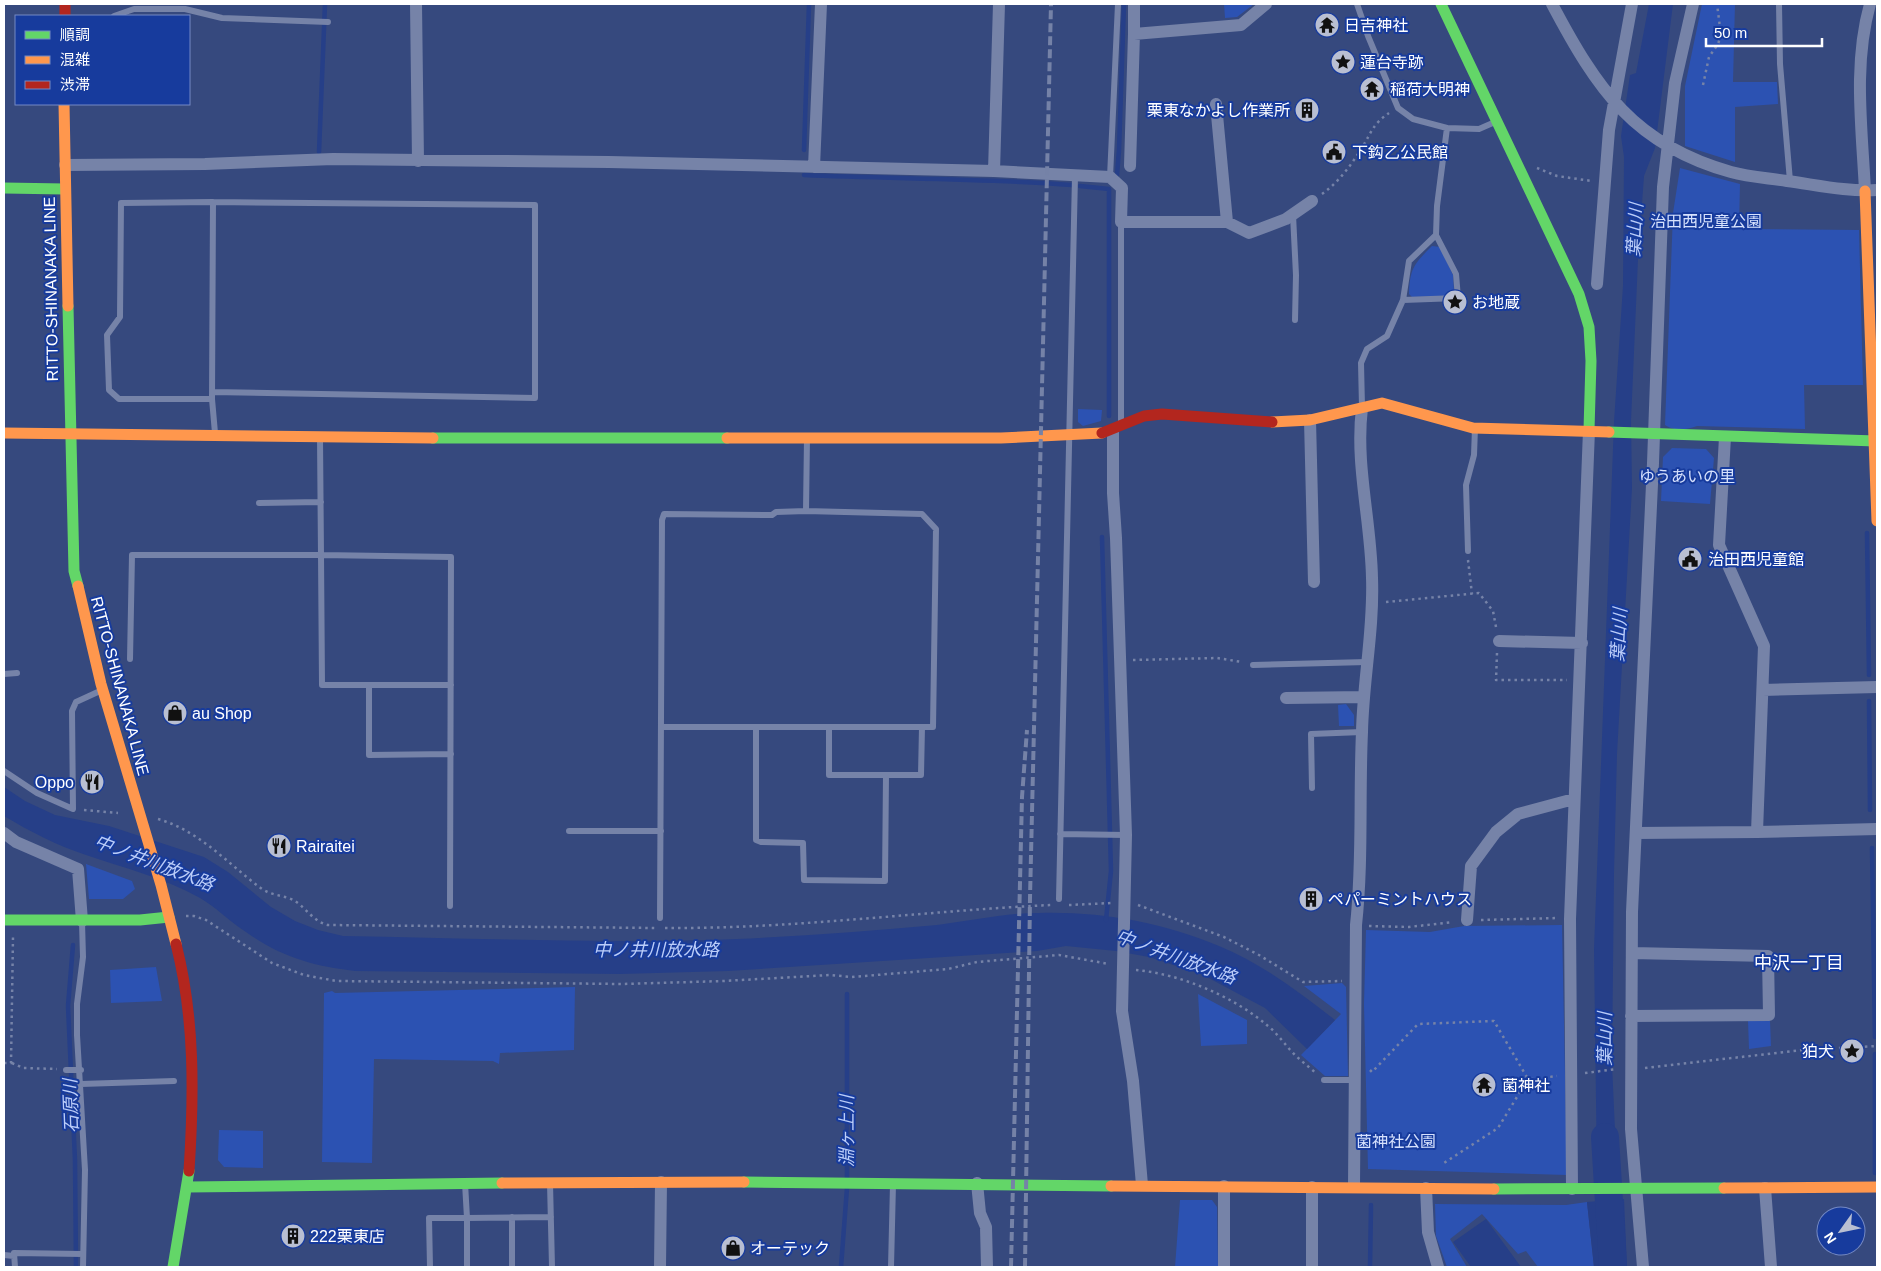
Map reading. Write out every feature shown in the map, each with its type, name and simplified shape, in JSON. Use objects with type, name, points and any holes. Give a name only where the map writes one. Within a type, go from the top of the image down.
[{"type":"street","points":[[416,4],[418,160]]},
{"type":"street","points":[[814,167],[821,4]]},
{"type":"street","points":[[994,171],[999,4]]},
{"type":"street","points":[[1130,166],[1134,4]]},
{"type":"street","points":[[1134,34],[1241,25],[1266,4]]},
{"type":"street","points":[[1440,4],[1580,294],[1589,327],[1593,430],[1574,800],[1570,918],[1575,1189]]},
{"type":"street","points":[[1552,4],[1590,71],[1613,102],[1635,123],[1667,146],[1697,161],[1732,172],[1871,190]]},
{"type":"street","points":[[1597,284],[1604,182],[1613,102],[1632,4]]},
{"type":"street","points":[[1643,1267],[1633,1189],[1631,1128],[1624,1069],[1631,1016],[1648,434],[1662,197],[1667,146],[1675,83],[1693,4]]},
{"type":"street","points":[[1870,4],[1861,47],[1859,78],[1871,190],[1877,521]]},
{"type":"street","points":[[1216,104],[1227,222]]},
{"type":"street","name":"RITTO-SHINANAKA LINE","points":[[64,105],[74,571],[103,690],[143,830],[161,885],[185,979],[192,1055],[192,1128],[188,1187],[173,1267]]},
{"type":"street","points":[[65,165],[205,164],[298,159],[613,162],[994,171],[1110,177],[1122,188],[1121,222],[1227,222],[1249,233],[1293,215],[1312,201]]},
{"type":"street","points":[[4,188],[66,189]]},
{"type":"street","points":[[4,433],[215,434],[320,437],[1070,436],[1117,428],[1144,416],[1162,414],[1264,422],[1310,420],[1382,403],[1476,428],[1593,430],[1725,438],[1876,441]]},
{"type":"street","points":[[1354,1187],[1356,981],[1362,732],[1372,603],[1372,576],[1363,478],[1362,408]]},
{"type":"street","points":[[1310,420],[1314,582]]},
{"type":"street","points":[[1117,428],[1113,494],[1126,835],[1122,905],[1124,966],[1122,1012],[1133,1081],[1142,1185]]},
{"type":"street","points":[[1725,438],[1719,545],[1764,646],[1757,832]]},
{"type":"street","points":[[1498,641],[1582,643]]},
{"type":"street","points":[[1763,690],[1877,688]]},
{"type":"street","points":[[1286,698],[1364,697]]},
{"type":"street","points":[[1466,920],[1471,866],[1496,832],[1518,814],[1574,800]]},
{"type":"street","points":[[1636,833],[1877,829]]},
{"type":"street","points":[[4,833],[16,842],[78,869],[82,921]]},
{"type":"street","points":[[8,920],[140,920],[169,917]]},
{"type":"street","points":[[1631,1016],[1769,1015],[1768,956],[1632,954]]},
{"type":"street","points":[[188,1187],[466,1182],[893,1183],[1575,1189],[1877,1187]]},
{"type":"street","points":[[660,1267],[661,1182]]},
{"type":"street","points":[[977,1184],[980,1213],[986,1227],[986,1267]]},
{"type":"street","points":[[1224,1186],[1224,1267]]},
{"type":"street","points":[[1312,1187],[1312,1267]]},
{"type":"street","points":[[1426,1188],[1428,1232],[1438,1267]]},
{"type":"street","points":[[1765,1188],[1771,1267]]},
{"type":"lane","points":[[1110,177],[1118,4]]},
{"type":"lane","points":[[1357,4],[1368,36],[1398,108],[1412,119],[1448,128],[1479,129],[1497,121]]},
{"type":"lane","points":[[1779,4],[1780,64],[1790,181]]},
{"type":"lane","points":[[117,15],[134,9],[185,9],[222,18],[324,22]]},
{"type":"lane","points":[[1403,300],[1458,298],[1456,274],[1436,235],[1437,206],[1448,128]]},
{"type":"lane","points":[[1058,902],[1075,176]]},
{"type":"lane","points":[[213,202],[212,395],[215,434]]},
{"type":"lane","points":[[213,202],[535,205],[535,398],[212,395],[119,399],[108,390],[107,335],[120,317],[121,203],[213,202]]},
{"type":"lane","points":[[1293,215],[1296,275],[1295,320]]},
{"type":"lane","points":[[1117,428],[1121,222]]},
{"type":"lane","points":[[1362,408],[1361,363],[1367,349],[1387,336],[1403,300],[1409,261],[1436,235]]},
{"type":"lane","points":[[1468,551],[1466,485],[1474,455],[1476,428]]},
{"type":"lane","points":[[320,437],[322,684],[451,684]]},
{"type":"lane","points":[[806,511],[808,437]]},
{"type":"lane","points":[[259,503],[321,502]]},
{"type":"lane","points":[[660,918],[662,520],[664,514],[772,515],[776,512],[806,511],[922,514],[936,529],[933,727],[662,727]]},
{"type":"lane","points":[[130,659],[132,555],[451,557],[450,906]]},
{"type":"lane","points":[[1253,665],[1367,662]]},
{"type":"lane","points":[[4,674],[17,673]]},
{"type":"lane","points":[[369,684],[369,755],[451,754]]},
{"type":"lane","points":[[4,771],[44,797],[73,809],[72,710],[76,702],[103,690]]},
{"type":"lane","points":[[756,727],[756,840],[762,842],[803,843],[804,880],[885,881],[886,775]]},
{"type":"lane","points":[[829,727],[829,775],[921,775],[922,727]]},
{"type":"lane","points":[[1312,788],[1311,734],[1362,732]]},
{"type":"lane","points":[[569,831],[661,831]]},
{"type":"lane","points":[[1060,834],[1126,835]]},
{"type":"lane","points":[[82,921],[83,957],[77,1004],[77,1034],[85,1170],[83,1267]]},
{"type":"lane","points":[[66,1070],[78,1070]]},
{"type":"lane","points":[[1324,1080],[1356,1080]]},
{"type":"lane","points":[[81,1084],[174,1082]]},
{"type":"lane","points":[[466,1182],[467,1267]]},
{"type":"lane","points":[[550,1182],[552,1267]]},
{"type":"lane","points":[[891,1267],[893,1183]]},
{"type":"lane","points":[[512,1217],[512,1267]]},
{"type":"lane","points":[[430,1267],[430,1218],[550,1217]]},
{"type":"lane","points":[[14,1256],[14,1253],[83,1254]]},
{"type":"lane","points":[[4,1255],[14,1256]]},
{"type":"lane","points":[[14,1256],[15,1267]]},
{"type":"path","points":[[1703,85],[1709,57],[1718,44],[1721,35],[1718,4]]},
{"type":"path","points":[[1312,201],[1330,188],[1343,174],[1377,122],[1398,108]]},
{"type":"path","points":[[1538,168],[1557,176],[1604,182]]},
{"type":"path","points":[[1468,551],[1472,594]]},
{"type":"path","points":[[1372,603],[1479,593],[1493,611],[1498,641],[1496,680],[1580,680]]},
{"type":"path","points":[[1119,660],[1217,658],[1233,659],[1253,665]]},
{"type":"path","points":[[73,809],[118,813]]},
{"type":"path","points":[[157,818],[178,825],[196,836],[264,891],[293,900],[319,923],[328,925],[718,929],[844,922],[1058,902]]},
{"type":"path","points":[[1065,905],[1100,903],[1122,905],[1133,903],[1224,937],[1259,955],[1303,982],[1356,981]]},
{"type":"path","points":[[169,917],[194,916],[206,920],[272,963],[304,975],[336,981],[623,984],[724,982],[830,975],[852,977],[948,970],[977,962],[1059,955],[1161,972],[1196,984],[1236,1005],[1268,1026],[1295,1056],[1324,1080]]},
{"type":"path","points":[[8,920],[11,1063]]},
{"type":"path","points":[[1367,1067],[1372,1072],[1418,1024],[1494,1021],[1528,1079]]},
{"type":"path","points":[[1518,1081],[1624,1069],[1710,1062],[1802,1050],[1877,1046]]},
{"type":"path","points":[[4,1063],[11,1063],[13,1066],[23,1068],[66,1070]]},
{"type":"path","points":[[1444,1162],[1498,1128],[1528,1079]]},
{"type":"green space","points":[[1224,4],[1254,4],[1237,17],[1225,18]]},
{"type":"green space","points":[[1702,4],[1735,4],[1733,82],[1777,82],[1778,104],[1735,107],[1735,162],[1685,146],[1685,86]]},
{"type":"green space","name":"治田西児童公園","points":[[1680,168],[1740,184],[1739,229],[1859,230],[1863,385],[1804,385],[1805,429],[1697,426],[1681,430],[1665,425],[1673,213]]},
{"type":"green space","points":[[1432,246],[1440,247],[1453,275],[1454,291],[1451,296],[1412,297],[1409,294],[1412,272],[1417,262]]},
{"type":"green space","points":[[1078,409],[1102,410],[1101,421],[1083,426],[1078,422]]},
{"type":"green space","name":"ゆうあいの里","points":[[1672,448],[1706,449],[1714,458],[1710,504],[1661,501],[1663,457]]},
{"type":"green space","points":[[1346,704],[1354,715],[1354,726],[1339,726],[1338,705]]},
{"type":"green space","points":[[86,864],[132,881],[135,889],[123,899],[89,899]]},
{"type":"green space","name":"菌神社公園","points":[[1562,925],[1567,1175],[1368,1169],[1364,1004],[1366,930],[1430,932],[1464,926]]},
{"type":"green space","points":[[156,967],[162,1001],[111,1003],[110,970]]},
{"type":"green space","points":[[1342,983],[1346,987],[1348,1076],[1325,1076],[1301,1055],[1341,1014],[1304,986]]},
{"type":"green space","points":[[575,987],[574,1050],[500,1053],[499,1064],[493,1061],[374,1059],[372,1163],[322,1162],[324,993],[332,991],[335,993]]},
{"type":"green space","points":[[1198,994],[1247,1020],[1247,1044],[1201,1046]]},
{"type":"green space","points":[[1748,1021],[1770,1021],[1771,1046],[1749,1049]]},
{"type":"green space","points":[[219,1130],[263,1131],[263,1168],[224,1167],[218,1160]]},
{"type":"green space","points":[[1180,1200],[1212,1200],[1217,1207],[1218,1267],[1175,1267]]},
{"type":"green space","points":[[1587,1202],[1594,1267],[1538,1267],[1526,1251],[1518,1254],[1482,1214],[1450,1239],[1467,1267],[1447,1267],[1436,1236],[1435,1204],[1566,1205]]},
{"type":"water","points":[[1649,4],[1673,4],[1655,148],[1644,176],[1638,259],[1631,421],[1632,488],[1617,754],[1614,873],[1612,1064],[1617,1175],[1597,1175],[1594,949],[1614,422],[1623,286],[1624,157],[1621,136],[1630,75],[1636,73]]},
{"type":"water","name":"中ノ井川放水路","points":[[4,787],[25,801],[55,815],[109,826],[204,857],[228,872],[271,907],[295,921],[318,930],[343,936],[589,941],[737,939],[937,925],[1025,913],[1084,914],[1153,924],[1219,946],[1265,970],[1335,1020],[1307,1049],[1265,1008],[1203,975],[1149,957],[1116,951],[1066,946],[1037,951],[728,971],[620,974],[355,971],[340,969],[311,963],[285,954],[259,941],[206,902],[187,891],[54,843],[23,827],[4,816]]},
{"type":"water","points":[[1624,1199],[1627,1267],[1594,1267],[1587,1202]]},
{"type":"water","points":[[1486,1219],[1521,1267],[1471,1267],[1453,1242]]},
{"type":"waterway","points":[[319,152],[325,4]]},
{"type":"waterway","points":[[804,150],[809,4]]},
{"type":"waterway","points":[[1114,179],[1117,175],[1119,150],[1124,4]]},
{"type":"waterway","points":[[804,175],[1072,185]]},
{"type":"waterway","points":[[1080,186],[1109,189],[1109,416]]},
{"type":"waterway","points":[[1867,533],[1869,675]]},
{"type":"waterway","points":[[1102,537],[1111,871],[1106,920]]},
{"type":"waterway","points":[[1869,701],[1870,810]]},
{"type":"waterway","points":[[1872,848],[1875,1037]]},
{"type":"waterway","name":"石原川","points":[[73,945],[68,1006],[75,1160],[76,1267]]},
{"type":"waterway","name":"淵ヶ上川","points":[[847,994],[847,1180]]},
{"type":"waterway","points":[[1875,1054],[1875,1173]]},
{"type":"waterway","name":"葉山川","points":[[1605,1137],[1613,1267]]},
{"type":"waterway","name":"淵ヶ上川","points":[[841,1267],[847,1188]]},
{"type":"waterway","points":[[1370,1267],[1371,1205]]},
{"type":"railway","points":[[1025,1267],[1030,898],[1051,4]]},
{"type":"railway","points":[[1011,1267],[1022,797],[1027,730]]},
{"type":"traffic: fast","points":[[1441,4],[1579,294],[1589,327],[1591,361],[1589,430]]},
{"type":"traffic: fast","points":[[4,188],[65,189]]},
{"type":"traffic: fast","points":[[68,306],[74,571],[78,586]]},
{"type":"traffic: fast","points":[[1609,432],[1876,441]]},
{"type":"traffic: fast","points":[[433,438],[727,438]]},
{"type":"traffic: fast","points":[[4,920],[140,920],[169,917]]},
{"type":"traffic: fast","points":[[173,1267],[189,1171]]},
{"type":"traffic: fast","points":[[744,1182],[1111,1186]]},
{"type":"traffic: fast","points":[[188,1187],[502,1183]]},
{"type":"traffic: fast","points":[[1494,1189],[1724,1188]]},
{"type":"traffic: slow","points":[[64,105],[68,306]]},
{"type":"traffic: slow","points":[[1865,191],[1877,521]]},
{"type":"traffic: slow","points":[[1272,422],[1310,420],[1382,403],[1473,428],[1609,432]]},
{"type":"traffic: slow","points":[[4,433],[433,438]]},
{"type":"traffic: slow","points":[[727,438],[1001,438],[1102,433]]},
{"type":"traffic: slow","points":[[78,586],[101,684],[161,885],[176,944]]},
{"type":"traffic: slow","points":[[502,1183],[744,1182]]},
{"type":"traffic: slow","points":[[1111,1186],[1494,1189]]},
{"type":"traffic: slow","points":[[1724,1188],[1877,1187]]},
{"type":"traffic: jam","points":[[65,4],[65,15]]},
{"type":"traffic: jam","points":[[1102,433],[1144,416],[1162,414],[1272,422]]},
{"type":"traffic: jam","points":[[176,944],[187,1000],[192,1057],[189,1171]]},
{"type":"place","name":"日吉神社","points":[[1327,25]]},
{"type":"place","name":"蓮台寺跡","points":[[1343,62]]},
{"type":"place","name":"稲荷大明神","points":[[1372,89]]},
{"type":"place","name":"栗東なかよし作業所","points":[[1307,110]]},
{"type":"place","name":"下鈎乙公民館","points":[[1334,152]]},
{"type":"place","name":"お地蔵","points":[[1455,302]]},
{"type":"place","name":"治田西児童館","points":[[1690,559]]},
{"type":"place","name":"au Shop","points":[[175,713]]},
{"type":"place","name":"Oppo","points":[[92,782]]},
{"type":"place","name":"Rairaitei","points":[[279,846]]},
{"type":"place","name":"ペパーミントハウス","points":[[1311,899]]},
{"type":"place","name":"狛犬","points":[[1852,1051]]},
{"type":"place","name":"菌神社","points":[[1484,1085]]},
{"type":"place","name":"222栗東店","points":[[293,1236]]},
{"type":"place","name":"オーテック","points":[[733,1248]]},
{"type":"district","name":"中沢一丁目","points":[[1799,963]]}]
